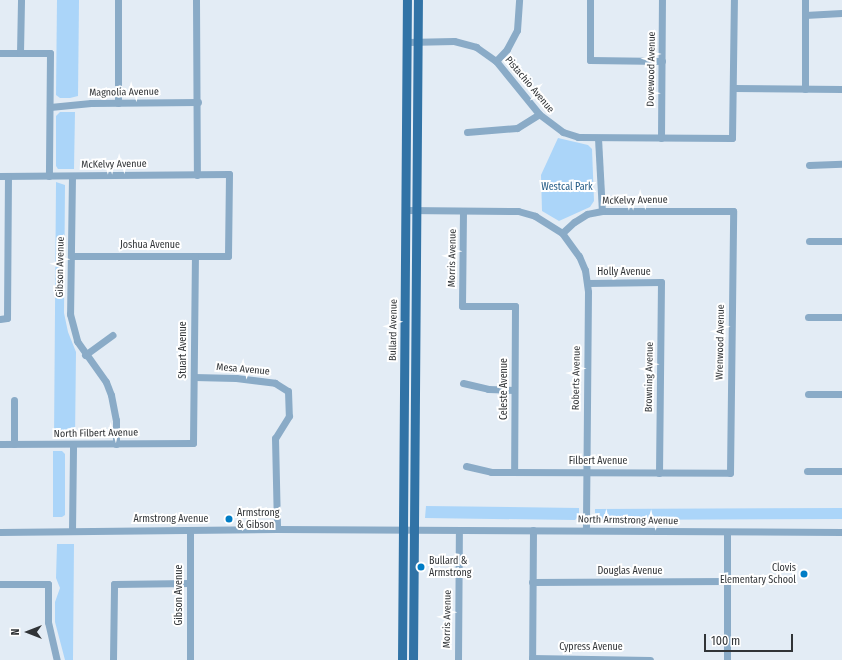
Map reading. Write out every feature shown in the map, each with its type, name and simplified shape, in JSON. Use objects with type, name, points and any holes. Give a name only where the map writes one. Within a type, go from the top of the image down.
[{"type":"main road","name":"Bullard Avenue","points":[[402,660],[407,0]]},
{"type":"main road","points":[[413,660],[418,0]]},
{"type":"street","points":[[20,53],[21,0]]},
{"type":"street","points":[[118,0],[118,102]]},
{"type":"street","points":[[196,0],[198,102],[197,175]]},
{"type":"street","points":[[496,61],[507,49],[517,30],[519,0]]},
{"type":"street","points":[[590,0],[590,60],[662,61]]},
{"type":"street","name":"Dovewood Avenue","points":[[661,138],[662,0]]},
{"type":"street","points":[[734,0],[733,88],[842,89]]},
{"type":"street","points":[[805,0],[805,89]]},
{"type":"street","points":[[805,15],[842,13]]},
{"type":"street","name":"Pistachio Avenue","points":[[407,42],[464,43],[476,47],[496,61],[539,114],[563,132],[578,137],[732,138],[733,88]]},
{"type":"street","points":[[0,53],[50,53],[49,176]]},
{"type":"street","name":"Magnolia Avenue","points":[[50,107],[118,102],[198,102]]},
{"type":"street","points":[[468,132],[517,128],[539,114]]},
{"type":"street","points":[[598,138],[602,211]]},
{"type":"street","points":[[809,165],[842,164]]},
{"type":"street","name":"McKelvy Avenue","points":[[0,176],[228,174],[228,256]]},
{"type":"street","points":[[4,319],[8,176]]},
{"type":"street","name":"Gibson Avenue","points":[[72,176],[70,314],[77,341],[85,355],[103,378],[112,395],[116,420],[116,444]]},
{"type":"street","points":[[406,210],[518,211],[548,222],[562,233]]},
{"type":"street","name":"Morris Avenue","points":[[463,211],[462,306],[515,306]]},
{"type":"street","name":"McKelvy Avenue","points":[[562,233],[574,222],[587,214],[602,211],[733,211]]},
{"type":"street","name":"Wrenwood Avenue","points":[[730,473],[733,211]]},
{"type":"street","name":"Roberts Avenue","points":[[562,233],[579,256],[588,283],[586,530]]},
{"type":"street","points":[[809,241],[842,241]]},
{"type":"street","name":"Joshua Avenue","points":[[72,256],[228,256]]},
{"type":"street","name":"Stuart Avenue","points":[[193,443],[195,256]]},
{"type":"street","name":"Holly Avenue","points":[[588,283],[660,282]]},
{"type":"street","name":"Browning Avenue","points":[[659,473],[660,282]]},
{"type":"street","name":"Celeste Avenue","points":[[514,472],[515,306]]},
{"type":"street","points":[[808,317],[842,318]]},
{"type":"street","points":[[85,355],[113,335]]},
{"type":"street","name":"Mesa Avenue","points":[[194,377],[236,378],[275,383],[288,391],[288,421],[276,438],[277,529]]},
{"type":"street","points":[[463,383],[488,389],[514,390]]},
{"type":"street","points":[[808,394],[842,394]]},
{"type":"street","points":[[14,400],[14,444]]},
{"type":"street","name":"North Filbert Avenue","points":[[0,444],[73,445],[193,443]]},
{"type":"street","points":[[72,531],[73,445]]},
{"type":"street","name":"Filbert Avenue","points":[[466,466],[491,472],[730,473]]},
{"type":"street","points":[[807,471],[842,471]]},
{"type":"street","name":"Armstrong Avenue","points":[[0,532],[277,529],[414,530]]},
{"type":"street","name":"Gibson Avenue","points":[[190,530],[190,660]]},
{"type":"street","name":"North Armstrong Avenue","points":[[414,530],[842,532]]},
{"type":"street","name":"Morris Avenue","points":[[458,660],[459,530]]},
{"type":"street","points":[[532,582],[533,530]]},
{"type":"street","points":[[727,532],[727,660]]},
{"type":"street","name":"Douglas Avenue","points":[[532,582],[727,582]]},
{"type":"street","name":"Cypress Avenue","points":[[532,582],[532,658],[650,659]]},
{"type":"street","points":[[112,660],[114,584],[190,583]]},
{"type":"street","points":[[0,584],[48,584],[48,622],[57,660]]},
{"type":"green space","points":[[57,0],[79,0],[78,96],[70,98],[60,98],[56,95]]},
{"type":"green space","points":[[60,112],[75,112],[74,169],[58,169],[56,166],[56,116]]},
{"type":"green space","name":"Westcal Park","points":[[558,138],[588,145],[592,149],[594,201],[590,207],[559,221],[542,211],[541,175]]},
{"type":"green space","points":[[56,182],[65,185],[64,313],[68,332],[76,352],[75,439],[54,439]]},
{"type":"green space","points":[[53,451],[62,451],[65,454],[65,515],[62,517],[53,517]]},
{"type":"green space","points":[[426,506],[579,508],[579,516],[575,520],[425,518]]},
{"type":"green space","points":[[842,508],[842,519],[595,520],[595,509]]},
{"type":"green space","points":[[57,544],[74,544],[73,660],[65,660],[55,622],[55,602],[60,588],[56,578]]},
{"type":"place","name":"Armstrong & Gibson","points":[[229,519]]},
{"type":"place","name":"Bullard & Armstrong","points":[[421,567]]},
{"type":"place","name":"Clovis Elementary School","points":[[804,574]]}]
